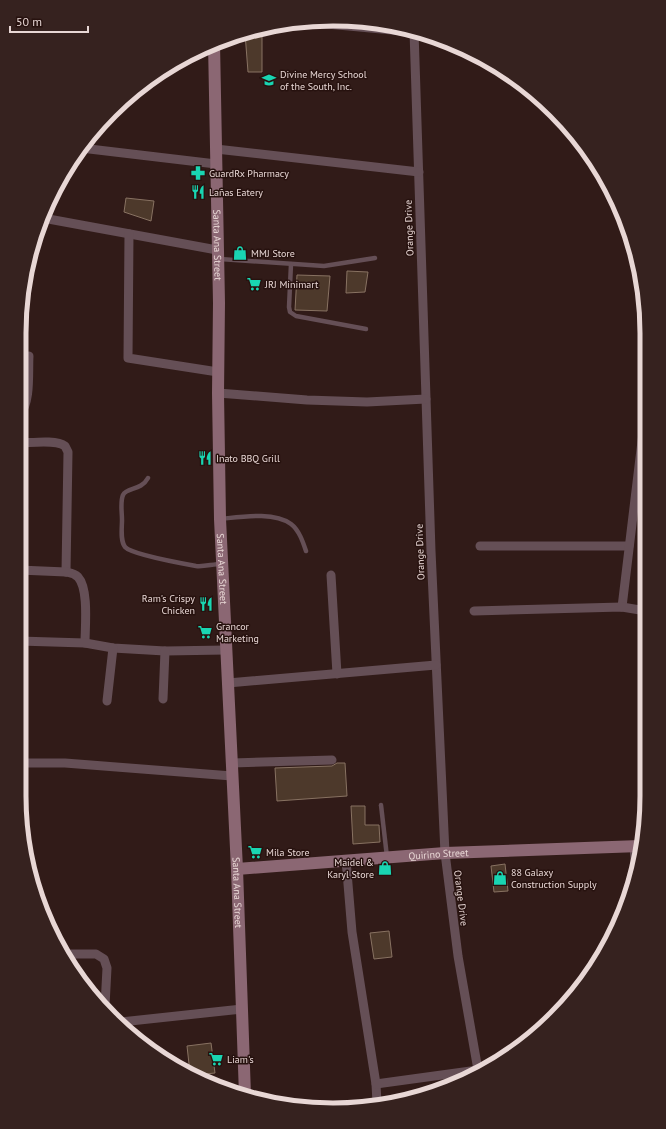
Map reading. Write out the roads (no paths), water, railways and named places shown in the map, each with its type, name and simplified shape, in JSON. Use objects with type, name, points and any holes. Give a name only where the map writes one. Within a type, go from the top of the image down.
[{"type":"main road","name":"Santa Ana Street","points":[[214,50],[220,519],[237,869],[245,1090]]},
{"type":"main road","name":"Quirino Street","points":[[237,869],[445,853],[635,847]]},
{"type":"street","name":"Orange Drive","points":[[414,37],[426,400],[445,853],[458,956],[477,1067]]},
{"type":"street","points":[[87,149],[216,164]]},
{"type":"street","points":[[216,149],[419,172]]},
{"type":"street","points":[[48,219],[129,234],[217,255]]},
{"type":"street","points":[[129,234],[128,358],[218,372]]},
{"type":"street","points":[[26,399],[29,356]]},
{"type":"street","points":[[218,393],[307,400],[367,402],[426,400]]},
{"type":"street","points":[[26,443],[59,443],[64,446],[68,452],[66,572]]},
{"type":"street","points":[[622,607],[640,460]]},
{"type":"street","points":[[636,495],[640,495]]},
{"type":"street","points":[[480,546],[629,546]]},
{"type":"street","points":[[26,570],[73,573],[78,578],[84,590],[85,643]]},
{"type":"street","points":[[331,575],[336,674]]},
{"type":"street","points":[[474,611],[622,607],[640,610]]},
{"type":"street","points":[[26,641],[85,643],[113,648],[165,651],[226,650]]},
{"type":"street","points":[[107,701],[113,648]]},
{"type":"street","points":[[163,698],[165,651]]},
{"type":"street","points":[[228,683],[436,665]]},
{"type":"street","points":[[232,763],[332,760]]},
{"type":"street","points":[[26,763],[66,763],[232,776]]},
{"type":"street","points":[[346,860],[352,932],[376,1084],[377,1099]]},
{"type":"street","points":[[70,954],[96,954],[104,959],[107,968],[104,1001]]},
{"type":"street","points":[[125,1022],[242,1009]]},
{"type":"street","points":[[376,1084],[468,1071]]},
{"type":"lane","points":[[217,255],[290,264],[324,266],[375,258]]},
{"type":"lane","points":[[290,264],[290,312],[296,316],[366,329]]},
{"type":"lane","points":[[148,478],[144,484],[127,491],[123,495],[122,540],[126,547],[131,551],[152,557],[198,566],[223,563]]},
{"type":"lane","points":[[220,519],[252,516],[265,516],[280,519],[291,524],[299,533],[306,551]]},
{"type":"lane","points":[[381,806],[386,857]]},
{"type":"place","name":"Divine Mercy School of the South, Inc.","points":[[269,80]]},
{"type":"place","name":"GuardRx Pharmacy","points":[[198,173]]},
{"type":"place","name":"Lañas Eatery","points":[[198,192]]},
{"type":"place","name":"MMJ Store","points":[[240,253]]},
{"type":"place","name":"JRJ Minimart","points":[[254,284]]},
{"type":"place","name":"Inato BBQ Grill","points":[[205,458]]},
{"type":"place","name":"Ram's Crispy Chicken","points":[[206,604]]},
{"type":"place","name":"Grancor Marketing","points":[[205,632]]},
{"type":"place","name":"Mila Store","points":[[255,852]]},
{"type":"place","name":"Maidel & Karyl Store","points":[[385,868]]},
{"type":"place","name":"88 Galaxy Construction Supply","points":[[500,878]]},
{"type":"place","name":"Liam's","points":[[216,1059]]}]
